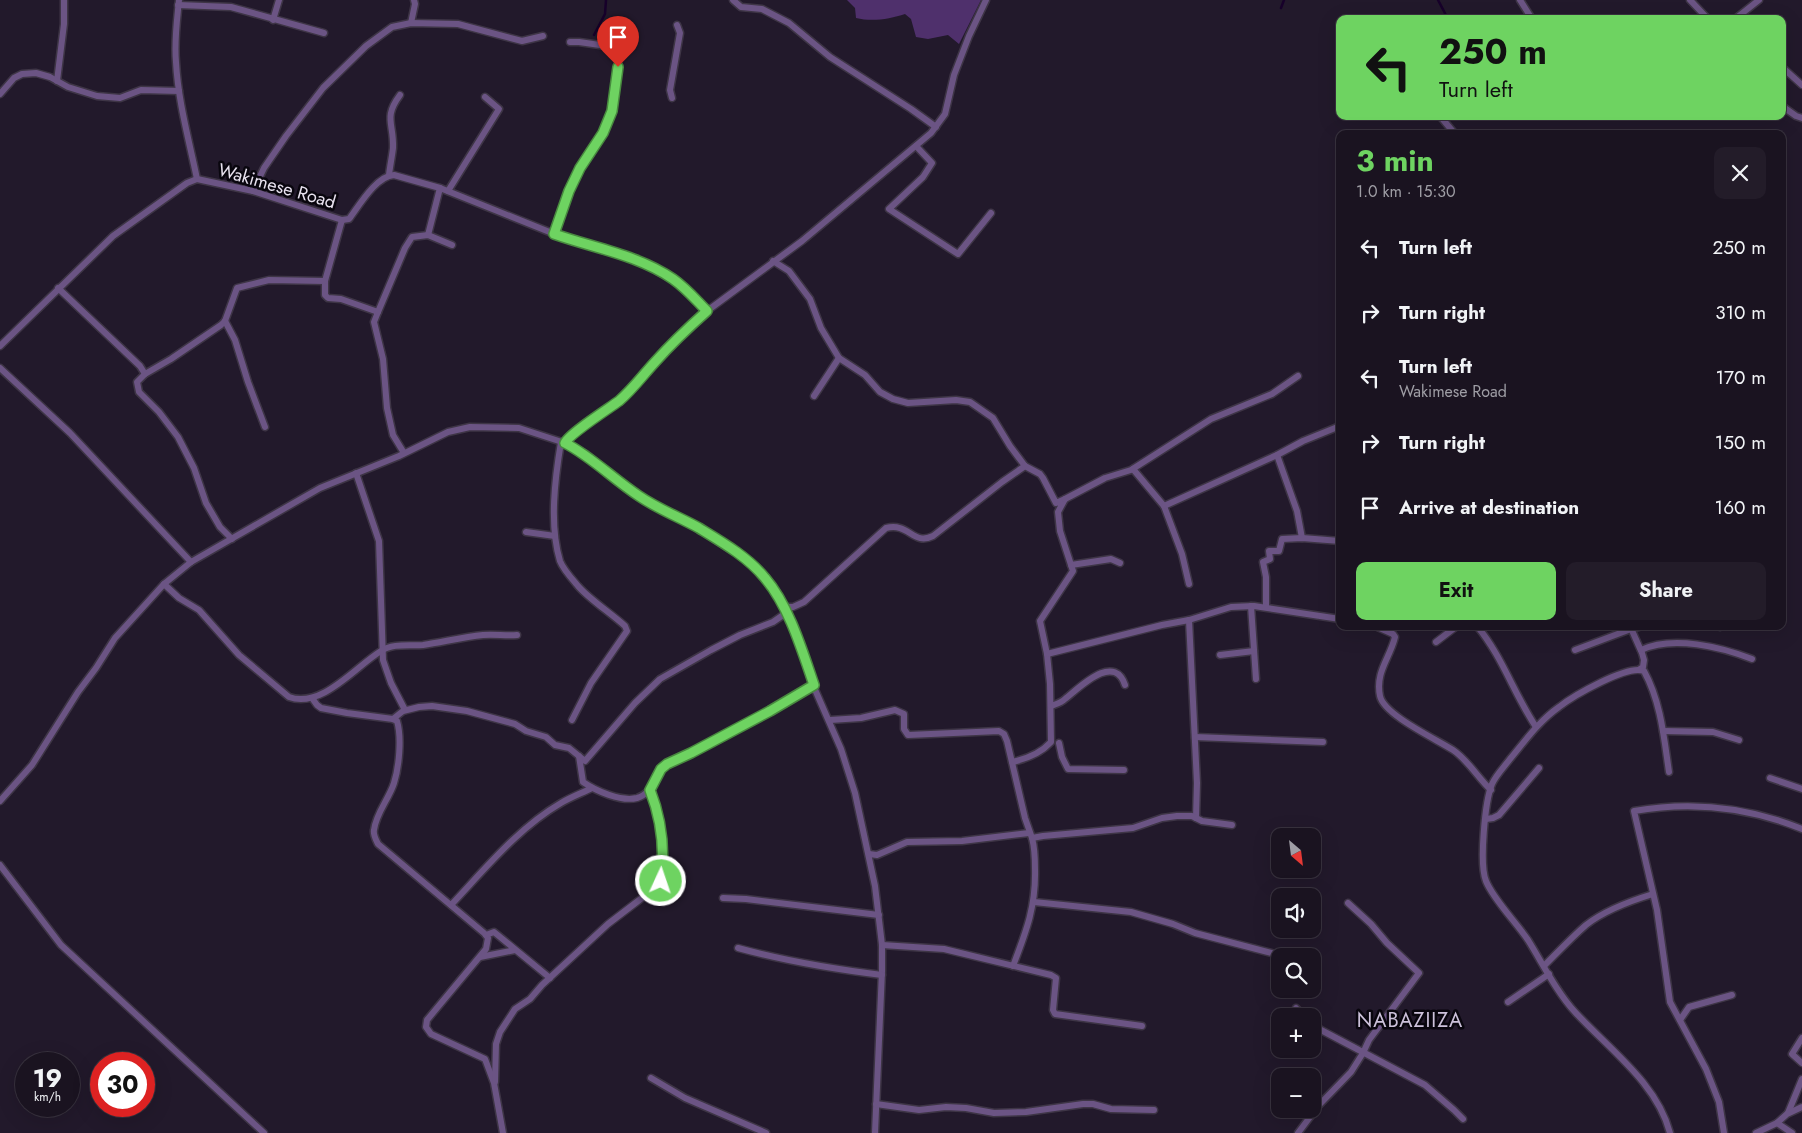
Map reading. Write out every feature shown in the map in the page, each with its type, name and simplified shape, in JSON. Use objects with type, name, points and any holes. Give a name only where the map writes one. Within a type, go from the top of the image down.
[{"type":"street","points":[[58,81],[64,24],[64,0]]},
{"type":"street","points":[[273,20],[279,0]]},
{"type":"street","points":[[411,23],[415,4],[414,0]]},
{"type":"street","points":[[733,0],[741,7],[762,9],[789,23],[830,57],[936,127]]},
{"type":"street","points":[[572,720],[591,684],[627,631],[625,626],[578,587],[561,563],[555,536],[556,473],[563,442],[630,392],[656,361],[707,311],[802,241],[847,205],[936,127],[945,114],[954,76],[968,36],[986,0]]},
{"type":"street","points":[[1520,0],[1529,15]]},
{"type":"street","points":[[1690,0],[1704,15]]},
{"type":"street","points":[[1740,15],[1759,0]]},
{"type":"street","points":[[197,179],[179,91],[176,62],[175,33],[179,2],[231,7],[324,33]]},
{"type":"street","points":[[254,191],[264,168],[323,88],[366,46],[392,27],[411,23],[458,24],[522,41],[543,36]]},
{"type":"street","points":[[672,98],[670,90],[680,33],[677,25]]},
{"type":"street","points":[[554,234],[569,191],[580,168],[603,133],[612,111],[619,54],[618,50],[614,47],[570,42]]},
{"type":"street","points":[[1786,71],[1802,85]]},
{"type":"street","points":[[0,94],[14,78],[22,74],[36,73],[97,96],[120,98],[141,90],[179,91]]},
{"type":"street","points":[[400,95],[392,106],[389,124],[393,147],[389,175],[440,188],[554,234],[625,256],[677,282],[707,311]]},
{"type":"street","points":[[448,191],[499,109],[485,97]]},
{"type":"street","points":[[1786,109],[1801,118]]},
{"type":"street","points":[[1443,120],[1452,130]]},
{"type":"street","points":[[916,146],[932,164],[923,177],[889,209],[958,254],[990,214]]},
{"type":"street","name":"Wakimese Road","points":[[0,346],[113,236],[197,179],[254,191],[342,220],[348,218],[378,182],[389,175]]},
{"type":"street","points":[[428,235],[440,188]]},
{"type":"street","points":[[342,220],[325,281],[324,295],[328,298],[341,299],[378,312]]},
{"type":"street","points":[[404,453],[393,435],[387,408],[382,360],[374,322],[409,240],[416,236],[428,235],[452,245]]},
{"type":"street","points":[[773,261],[789,271],[810,299],[821,328],[838,358],[864,375],[880,392],[892,399],[908,403],[956,400],[970,402],[993,418],[1025,466],[1040,474],[1053,494],[1056,503],[1105,478],[1134,469],[1211,420],[1272,394],[1298,376]]},
{"type":"street","points":[[232,540],[220,527],[206,503],[194,468],[178,437],[160,412],[139,392],[137,382],[145,374],[200,340],[225,321],[237,288],[268,280],[325,281]]},
{"type":"street","points":[[58,288],[140,366],[145,374]]},
{"type":"street","points":[[225,321],[234,340],[265,427]]},
{"type":"street","points":[[814,396],[838,358]]},
{"type":"street","points":[[0,368],[70,433],[191,562]]},
{"type":"street","points":[[0,801],[32,765],[78,692],[116,638],[164,584],[191,562],[320,488],[404,453],[448,432],[470,427],[519,428],[563,442],[586,454],[638,496],[697,528],[742,556],[765,577],[774,589],[795,631],[814,685],[830,720],[855,793],[875,886],[882,945],[875,1133]]},
{"type":"street","points":[[1164,506],[1276,455],[1303,440],[1336,428]]},
{"type":"street","points":[[1276,455],[1297,511],[1302,538]]},
{"type":"street","points":[[393,718],[405,710],[432,706],[467,711],[515,724],[526,732],[546,737],[555,745],[569,748],[585,761],[635,703],[660,679],[740,635],[772,622],[784,610],[804,602],[886,528],[894,526],[902,528],[918,538],[927,539],[1025,466]]},
{"type":"street","points":[[1134,469],[1164,506],[1182,554],[1189,584]]},
{"type":"street","points":[[356,473],[379,542],[383,660],[391,683],[405,710]]},
{"type":"street","points":[[1012,762],[1022,760],[1036,753],[1051,742],[1051,706],[1047,654],[1040,622],[1073,571],[1062,536],[1058,512],[1065,499]]},
{"type":"street","points":[[526,532],[555,536]]},
{"type":"street","points":[[1266,608],[1266,577],[1263,562],[1270,559],[1269,550],[1279,551],[1282,539],[1302,538],[1336,541]]},
{"type":"street","points":[[1071,565],[1111,559],[1120,563]]},
{"type":"street","points":[[164,584],[179,598],[199,610],[239,655],[289,697],[301,700],[312,698],[342,681],[382,650],[392,646],[421,645],[482,635],[517,635]]},
{"type":"street","points":[[1047,654],[1189,620],[1231,607],[1251,606],[1336,618]]},
{"type":"street","points":[[1251,606],[1256,679]]},
{"type":"street","points":[[1189,620],[1195,737],[1196,818]]},
{"type":"street","points":[[1384,630],[1395,637],[1379,674],[1379,691],[1382,703],[1392,712],[1453,750],[1491,790]]},
{"type":"street","points":[[1436,642],[1452,630]]},
{"type":"street","points":[[1480,630],[1490,643],[1516,695],[1536,727]]},
{"type":"street","points":[[1575,650],[1624,630]]},
{"type":"street","points":[[1632,630],[1641,650],[1644,668],[1608,679],[1581,692],[1560,706],[1536,727],[1497,776],[1491,790],[1483,852],[1486,881],[1574,1011],[1636,1074],[1660,1106],[1670,1133]]},
{"type":"street","points":[[1641,650],[1659,645],[1696,645],[1723,648],[1752,659]]},
{"type":"street","points":[[1220,655],[1254,651]]},
{"type":"street","points":[[1640,669],[1644,671],[1655,694],[1663,731],[1668,772]]},
{"type":"street","points":[[1051,706],[1064,700],[1085,682],[1106,672],[1118,674],[1122,677],[1125,685]]},
{"type":"street","points":[[579,756],[583,782],[592,788],[628,799],[638,797],[650,790],[661,769],[667,764],[770,711],[814,685]]},
{"type":"street","points":[[312,698],[317,706],[321,708],[393,718],[397,721],[399,728],[394,784],[378,819],[374,834],[378,844],[486,935],[488,942],[486,949],[427,1020],[426,1027],[431,1034],[484,1059],[495,1091],[503,1133]]},
{"type":"street","points":[[830,720],[860,718],[895,710],[904,714],[904,729],[908,735],[999,731],[1005,736],[1035,853],[1034,902],[1023,942],[1013,966]]},
{"type":"street","points":[[1663,731],[1713,732],[1739,740]]},
{"type":"street","points":[[1195,737],[1323,742]]},
{"type":"street","points":[[1059,743],[1062,757],[1068,769],[1124,770]]},
{"type":"street","points":[[1486,819],[1499,815],[1539,768]]},
{"type":"street","points":[[1770,778],[1802,789]]},
{"type":"street","points":[[451,905],[514,839],[527,828],[562,802],[592,788]]},
{"type":"street","points":[[495,1091],[496,1044],[500,1032],[515,1009],[530,999],[608,924],[655,888],[661,881],[660,820],[650,790]]},
{"type":"street","points":[[1724,1133],[1718,1102],[1706,1069],[1670,1002],[1657,910],[1634,811],[1686,806],[1745,810],[1802,829]]},
{"type":"street","points":[[869,854],[877,855],[907,842],[962,841],[1133,828],[1162,818],[1177,816],[1188,816],[1202,821],[1232,825]]},
{"type":"street","points":[[0,865],[61,945],[264,1133]]},
{"type":"street","points":[[1544,966],[1587,924],[1618,906],[1653,894]]},
{"type":"street","points":[[723,898],[746,899],[878,915]]},
{"type":"street","points":[[1034,902],[1131,912],[1173,924],[1195,933],[1271,953]]},
{"type":"street","points":[[1298,1133],[1319,1105],[1351,1072],[1369,1040],[1419,973],[1348,903]]},
{"type":"street","points":[[486,935],[494,932],[550,978]]},
{"type":"street","points":[[882,945],[944,949],[1055,977],[1053,1010],[1055,1014],[1142,1026]]},
{"type":"street","points":[[738,948],[768,956],[837,969],[882,975]]},
{"type":"street","points":[[480,957],[515,950]]},
{"type":"street","points":[[1508,1002],[1549,974]]},
{"type":"street","points":[[1680,1020],[1689,1007],[1732,995]]},
{"type":"street","points":[[1321,1030],[1425,1085],[1463,1119]]},
{"type":"street","points":[[1802,1038],[1792,1054],[1802,1062]]},
{"type":"street","points":[[651,1078],[685,1098],[766,1133]]},
{"type":"street","points":[[1787,1114],[1802,1079]]},
{"type":"street","points":[[876,1104],[919,1110],[946,1107],[966,1108],[994,1114],[1026,1112],[1083,1104],[1093,1104],[1111,1109],[1154,1110]]},
{"type":"street","points":[[1756,1133],[1777,1123],[1787,1114],[1802,1107]]},
{"type":"street","points":[[1777,1123],[1792,1133]]},
{"type":"shaded area","points":[[847,0],[981,0],[959,44],[948,35],[928,39],[916,37],[911,19],[905,14],[881,19],[868,20],[856,18],[855,8]]},
{"type":"waterway","points":[[594,35],[605,14],[606,0]]},
{"type":"waterway","points":[[1281,8],[1284,0]]},
{"type":"waterway","points":[[1438,0],[1446,15]]},
{"type":"district","name":"NABAZIIZA","points":[[1410,1020]]},
{"type":"route","points":[[618,67],[612,111],[603,133],[580,168],[569,191],[554,234],[625,256],[672,278],[707,311],[656,361],[630,392],[576,431],[565,443],[586,454],[638,496],[721,542],[755,567],[765,577],[780,600],[795,631],[814,685],[770,711],[667,764],[661,769],[650,790],[660,820],[661,881]]}]
